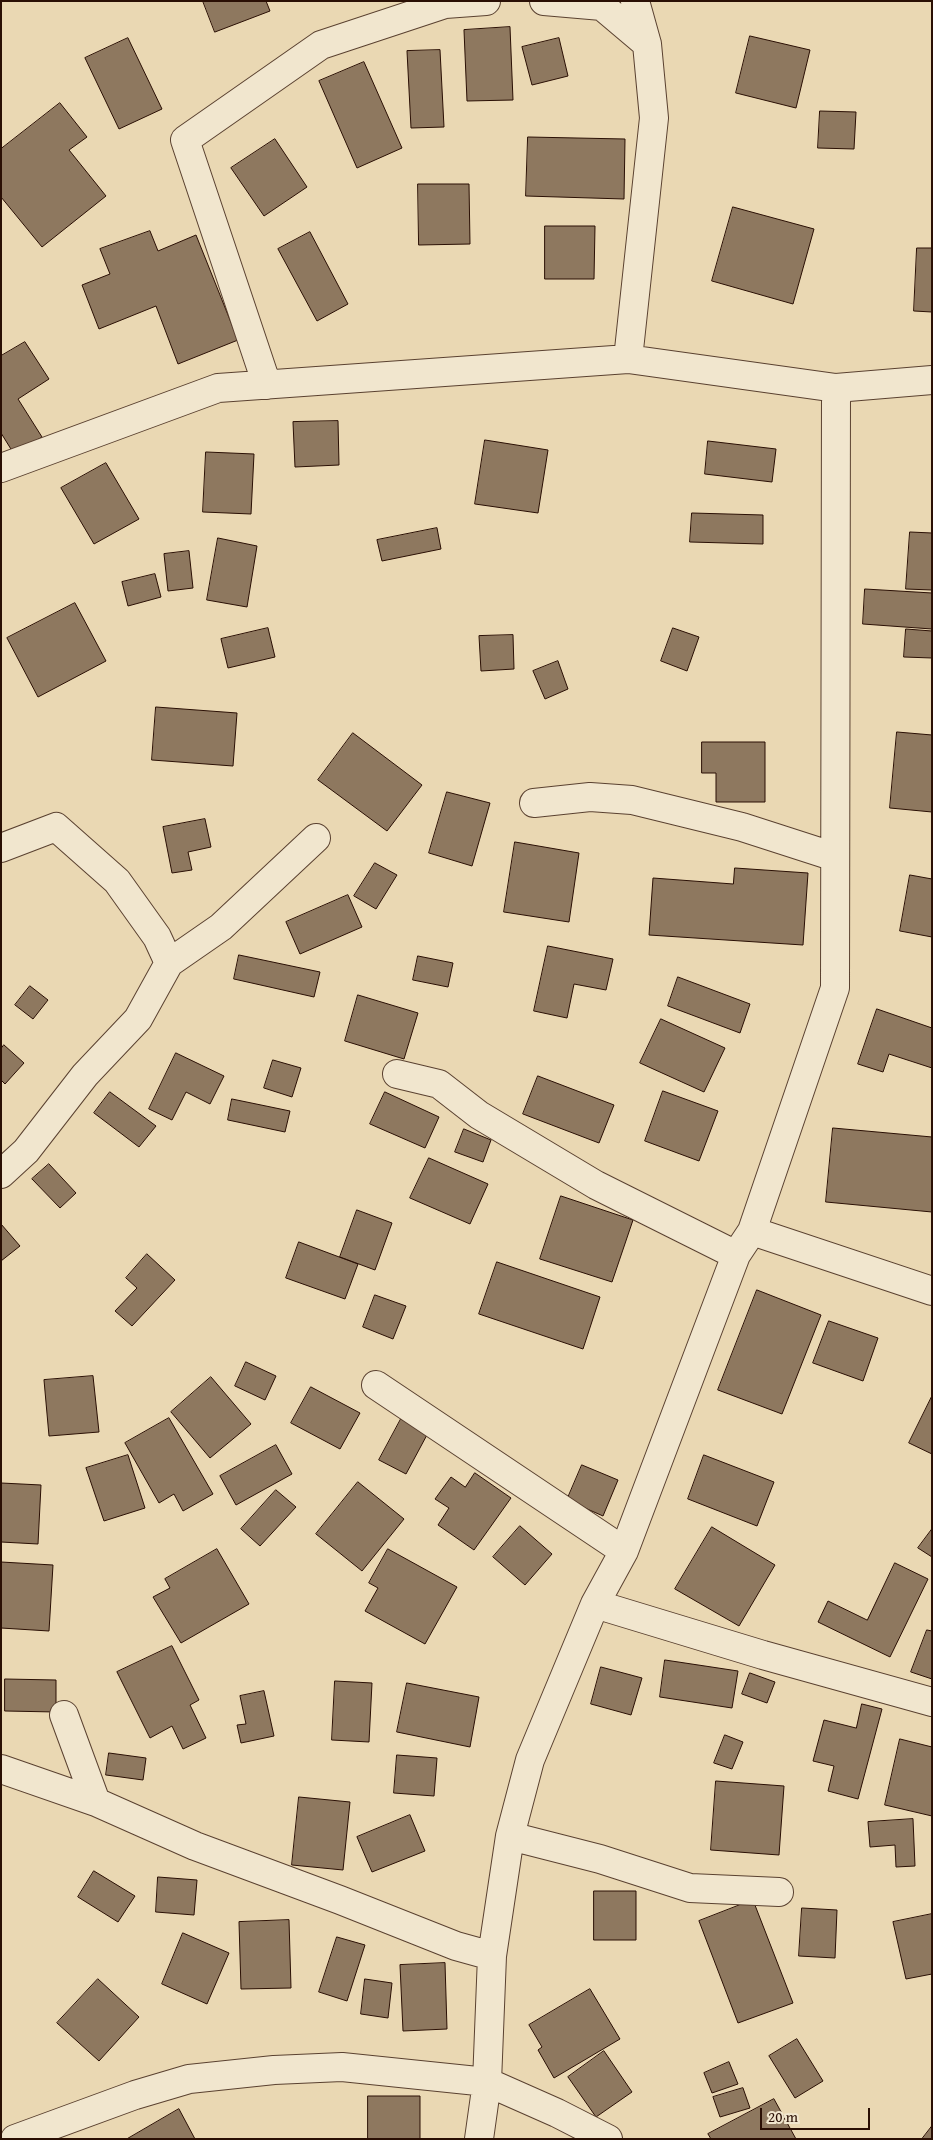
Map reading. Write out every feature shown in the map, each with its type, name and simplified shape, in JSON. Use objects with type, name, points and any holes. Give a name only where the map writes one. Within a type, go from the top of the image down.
[{"type":"street","points":[[267,385],[185,140],[321,45],[444,4],[486,1]]},
{"type":"street","points":[[544,1],[602,6],[647,44]]},
{"type":"street","points":[[628,359],[654,118],[647,44],[635,1]]},
{"type":"street","points":[[1,468],[218,388],[628,359],[836,388],[932,380]]},
{"type":"street","points":[[479,2139],[487,2082],[492,1956],[510,1836],[530,1760],[594,1604],[624,1551],[736,1255],[752,1231],[835,988],[836,388]]},
{"type":"street","points":[[534,803],[590,797],[632,800],[742,827],[835,857]]},
{"type":"street","points":[[1,848],[56,827],[117,881],[157,937],[169,963]]},
{"type":"street","points":[[1,1174],[26,1151],[85,1075],[138,1019],[169,963],[221,927],[316,838]]},
{"type":"street","points":[[397,1074],[439,1084],[479,1115],[596,1185],[736,1255]]},
{"type":"street","points":[[752,1231],[932,1291]]},
{"type":"street","points":[[376,1385],[624,1551]]},
{"type":"street","points":[[594,1604],[763,1655],[932,1702]]},
{"type":"street","points":[[64,1715],[96,1802]]},
{"type":"street","points":[[1,1769],[96,1802],[195,1846],[456,1946],[492,1956]]},
{"type":"street","points":[[510,1836],[600,1859],[690,1888],[779,1892]]},
{"type":"street","points":[[15,2139],[135,2095],[189,2079],[274,2070],[342,2067],[487,2082],[608,2139]]},
{"type":"building","points":[[203,1],[266,1],[270,11],[215,32]]},
{"type":"building","points":[[510,27],[513,100],[467,101],[464,30]]},
{"type":"building","points":[[750,36],[810,50],[796,108],[736,93]]},
{"type":"building","points":[[128,38],[162,109],[119,129],[85,58]]},
{"type":"building","points":[[559,38],[568,76],[532,85],[522,47]]},
{"type":"building","points":[[440,50],[444,127],[411,128],[407,51]]},
{"type":"building","points":[[364,62],[402,148],[357,168],[319,81]]},
{"type":"building","points":[[60,103],[87,137],[69,150],[106,196],[42,247],[1,197],[1,149]]},
{"type":"building","points":[[820,111],[856,112],[854,149],[818,148]]},
{"type":"building","points":[[528,137],[625,139],[624,199],[526,196]]},
{"type":"building","points":[[275,139],[307,187],[264,216],[231,168]]},
{"type":"building","points":[[418,184],[469,184],[470,244],[419,245]]},
{"type":"building","points":[[733,207],[814,229],[793,304],[712,281]]},
{"type":"building","points":[[545,226],[595,226],[594,279],[545,279]]},
{"type":"building","points":[[150,231],[158,251],[196,235],[238,340],[178,364],[156,306],[99,329],[82,285],[110,274],[100,249]]},
{"type":"building","points":[[310,232],[348,304],[317,321],[278,249]]},
{"type":"building","points":[[917,248],[932,248],[932,312],[914,311]]},
{"type":"building","points":[[25,342],[49,379],[18,399],[42,437],[14,454],[1,433],[1,356]]},
{"type":"building","points":[[338,421],[339,465],[295,467],[293,422]]},
{"type":"building","points":[[485,440],[548,450],[538,513],[475,504]]},
{"type":"building","points":[[708,441],[776,449],[772,482],[705,474]]},
{"type":"building","points":[[206,452],[254,454],[251,514],[203,512]]},
{"type":"building","points":[[106,463],[139,519],[94,544],[61,488]]},
{"type":"building","points":[[692,513],[763,515],[763,544],[690,542]]},
{"type":"building","points":[[437,528],[441,549],[382,561],[377,540]]},
{"type":"building","points":[[910,532],[932,533],[932,590],[906,589]]},
{"type":"building","points":[[218,538],[257,546],[247,607],[207,600]]},
{"type":"building","points":[[189,551],[193,588],[168,591],[164,554]]},
{"type":"building","points":[[155,574],[161,597],[128,606],[122,582]]},
{"type":"building","points":[[865,589],[932,593],[932,629],[863,624]]},
{"type":"building","points":[[75,603],[106,661],[38,697],[7,638]]},
{"type":"building","points":[[268,628],[275,657],[228,668],[221,639]]},
{"type":"building","points":[[673,628],[699,637],[687,671],[661,661]]},
{"type":"building","points":[[906,629],[932,631],[932,658],[904,657]]},
{"type":"building","points":[[513,635],[514,669],[481,671],[479,636]]},
{"type":"building","points":[[558,661],[568,689],[545,699],[533,671]]},
{"type":"building","points":[[156,707],[237,713],[233,766],[152,760]]},
{"type":"building","points":[[897,732],[932,735],[932,812],[890,808]]},
{"type":"building","points":[[353,733],[422,785],[387,831],[318,780]]},
{"type":"building","points":[[702,742],[765,742],[765,802],[716,802],[716,773],[702,773]]},
{"type":"building","points":[[447,792],[490,803],[472,866],[429,853]]},
{"type":"building","points":[[205,819],[211,847],[188,852],[192,870],[172,873],[163,827]]},
{"type":"building","points":[[515,842],[579,853],[569,922],[504,912]]},
{"type":"building","points":[[375,863],[397,875],[376,909],[354,896]]},
{"type":"building","points":[[735,868],[808,873],[803,945],[649,935],[653,878],[733,884]]},
{"type":"building","points":[[910,875],[932,879],[932,937],[900,931]]},
{"type":"building","points":[[348,895],[362,927],[300,954],[286,922]]},
{"type":"building","points":[[548,946],[613,959],[606,990],[574,984],[567,1018],[534,1011]]},
{"type":"building","points":[[239,955],[320,972],[314,997],[234,979]]},
{"type":"building","points":[[418,956],[453,963],[448,987],[413,980]]},
{"type":"building","points":[[678,977],[750,1004],[740,1033],[668,1006]]},
{"type":"building","points":[[30,986],[48,1000],[33,1019],[15,1005]]},
{"type":"building","points":[[358,995],[418,1013],[404,1059],[345,1041]]},
{"type":"building","points":[[877,1009],[932,1028],[932,1068],[889,1054],[883,1072],[858,1064]]},
{"type":"building","points":[[661,1019],[725,1048],[704,1092],[640,1063]]},
{"type":"building","points":[[4,1045],[24,1063],[5,1084],[1,1080],[1,1049]]},
{"type":"building","points":[[176,1053],[224,1076],[210,1104],[186,1092],[172,1120],[149,1109]]},
{"type":"building","points":[[273,1060],[301,1068],[292,1097],[264,1088]]},
{"type":"building","points":[[538,1076],[614,1105],[599,1143],[523,1114]]},
{"type":"building","points":[[663,1091],[718,1111],[699,1161],[645,1141]]},
{"type":"building","points":[[110,1092],[156,1126],[139,1147],[94,1113]]},
{"type":"building","points":[[385,1092],[439,1117],[425,1148],[370,1124]]},
{"type":"building","points":[[232,1099],[290,1111],[285,1132],[228,1120]]},
{"type":"building","points":[[833,1128],[932,1137],[932,1212],[826,1202]]},
{"type":"building","points":[[464,1129],[491,1140],[483,1162],[455,1152]]},
{"type":"building","points":[[429,1158],[488,1184],[470,1224],[410,1198]]},
{"type":"building","points":[[49,1164],[76,1193],[60,1208],[32,1179]]},
{"type":"building","points":[[561,1196],[633,1220],[612,1282],[540,1259]]},
{"type":"building","points":[[357,1210],[392,1223],[375,1270],[340,1257]]},
{"type":"building","points":[[1,1224],[20,1246],[1,1261]]},
{"type":"building","points":[[299,1242],[358,1264],[345,1299],[286,1278]]},
{"type":"building","points":[[147,1254],[175,1280],[132,1326],[115,1311],[137,1288],[126,1278]]},
{"type":"building","points":[[497,1262],[600,1297],[583,1349],[479,1314]]},
{"type":"building","points":[[757,1290],[821,1315],[782,1414],[718,1390]]},
{"type":"building","points":[[375,1295],[406,1306],[393,1339],[363,1327]]},
{"type":"building","points":[[829,1321],[878,1338],[863,1381],[813,1363]]},
{"type":"building","points":[[246,1362],[276,1376],[265,1400],[235,1386]]},
{"type":"building","points":[[93,1376],[99,1432],[49,1436],[44,1380]]},
{"type":"building","points":[[211,1377],[251,1424],[210,1458],[171,1412]]},
{"type":"building","points":[[311,1387],[360,1413],[340,1449],[291,1423]]},
{"type":"building","points":[[932,1396],[932,1454],[909,1443]]},
{"type":"building","points":[[169,1418],[213,1494],[183,1511],[174,1494],[159,1503],[125,1443]]},
{"type":"building","points":[[401,1419],[428,1433],[406,1474],[379,1460]]},
{"type":"building","points":[[276,1445],[292,1474],[236,1505],[220,1476]]},
{"type":"building","points":[[128,1455],[145,1508],[104,1521],[86,1468]]},
{"type":"building","points":[[704,1455],[774,1482],[757,1526],[688,1499]]},
{"type":"building","points":[[582,1465],[618,1480],[603,1516],[567,1500]]},
{"type":"building","points":[[475,1473],[511,1498],[474,1550],[438,1525],[449,1508],[435,1499],[451,1477],[465,1487]]},
{"type":"building","points":[[358,1482],[404,1519],[362,1571],[316,1534]]},
{"type":"building","points":[[1,1483],[41,1485],[38,1544],[1,1542]]},
{"type":"building","points":[[276,1490],[296,1507],[260,1546],[241,1529]]},
{"type":"building","points":[[520,1526],[552,1554],[525,1585],[493,1557]]},
{"type":"building","points":[[712,1527],[775,1565],[739,1626],[675,1589]]},
{"type":"building","points":[[932,1529],[932,1557],[918,1548]]},
{"type":"building","points":[[217,1549],[249,1604],[181,1643],[153,1597],[170,1588],[165,1579]]},
{"type":"building","points":[[388,1549],[457,1587],[425,1644],[365,1611],[378,1588],[369,1583]]},
{"type":"building","points":[[1,1562],[53,1565],[49,1631],[1,1628]]},
{"type":"building","points":[[895,1563],[928,1579],[890,1657],[818,1622],[828,1601],[867,1620]]},
{"type":"building","points":[[927,1630],[932,1631],[932,1679],[911,1672]]},
{"type":"building","points":[[172,1646],[199,1700],[190,1705],[206,1738],[183,1749],[172,1726],[150,1738],[117,1672]]},
{"type":"building","points":[[665,1660],[738,1671],[732,1708],[660,1697]]},
{"type":"building","points":[[601,1667],[642,1678],[631,1715],[591,1704]]},
{"type":"building","points":[[750,1673],[775,1682],[767,1703],[742,1694]]},
{"type":"building","points":[[5,1679],[56,1680],[56,1712],[5,1711]]},
{"type":"building","points":[[335,1681],[372,1683],[369,1742],[332,1740]]},
{"type":"building","points":[[407,1683],[479,1697],[470,1747],[397,1732]]},
{"type":"building","points":[[264,1691],[274,1736],[241,1743],[237,1725],[246,1724],[240,1696]]},
{"type":"building","points":[[862,1704],[882,1709],[858,1799],[828,1791],[834,1766],[813,1761],[824,1720],[856,1728]]},
{"type":"building","points":[[725,1735],[743,1742],[732,1769],[714,1763]]},
{"type":"building","points":[[900,1739],[932,1747],[932,1816],[885,1805]]},
{"type":"building","points":[[109,1753],[146,1758],[143,1780],[106,1775]]},
{"type":"building","points":[[397,1755],[437,1758],[434,1796],[394,1793]]},
{"type":"building","points":[[716,1781],[784,1786],[779,1855],[711,1850]]},
{"type":"building","points":[[299,1797],[350,1802],[343,1870],[292,1865]]},
{"type":"building","points":[[410,1815],[425,1851],[372,1872],[357,1837]]},
{"type":"building","points":[[913,1819],[915,1866],[896,1867],[895,1845],[870,1847],[868,1822]]},
{"type":"building","points":[[94,1871],[135,1896],[118,1922],[78,1897]]},
{"type":"building","points":[[158,1877],[197,1880],[194,1915],[156,1912]]},
{"type":"building","points":[[594,1891],[636,1891],[636,1940],[594,1940]]},
{"type":"building","points":[[753,1900],[793,2003],[738,2023],[699,1921]]},
{"type":"building","points":[[802,1908],[837,1910],[835,1958],[799,1956]]},
{"type":"building","points":[[932,1914],[932,1974],[906,1979],[893,1922]]},
{"type":"building","points":[[289,1920],[291,1988],[241,1989],[239,1922]]},
{"type":"building","points":[[183,1933],[229,1953],[207,2004],[162,1984]]},
{"type":"building","points":[[337,1937],[365,1945],[347,2001],[319,1992]]},
{"type":"building","points":[[445,1963],[447,2029],[403,2031],[400,1965]]},
{"type":"building","points":[[98,1979],[139,2017],[99,2061],[57,2023]]},
{"type":"building","points":[[365,1979],[392,1983],[388,2018],[361,2014]]},
{"type":"building","points":[[590,1989],[620,2039],[554,2078],[538,2050],[542,2047],[529,2025]]},
{"type":"building","points":[[797,2039],[823,2081],[795,2098],[769,2056]]},
{"type":"building","points":[[604,2051],[632,2092],[596,2117],[568,2077]]},
{"type":"building","points":[[729,2062],[738,2084],[712,2093],[704,2073]]},
{"type":"building","points":[[743,2088],[750,2108],[720,2117],[713,2097]]},
{"type":"building","points":[[368,2096],[420,2096],[420,2139],[368,2139]]},
{"type":"building","points":[[774,2099],[796,2139],[711,2139],[708,2134]]},
{"type":"building","points":[[179,2109],[195,2139],[127,2139]]},
{"type":"building","points":[[932,2126],[932,2139],[922,2139]]}]
